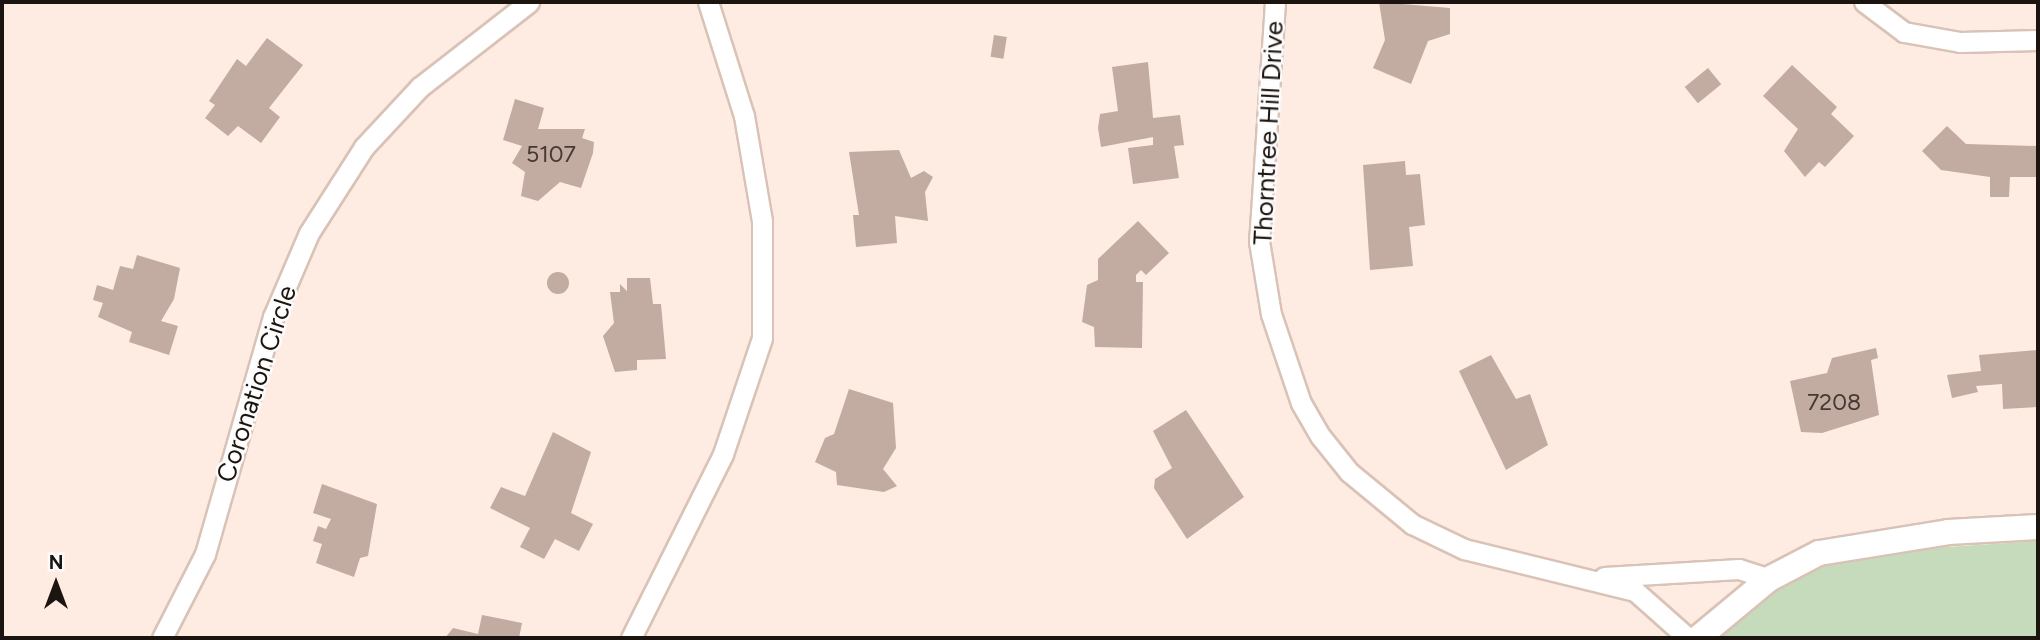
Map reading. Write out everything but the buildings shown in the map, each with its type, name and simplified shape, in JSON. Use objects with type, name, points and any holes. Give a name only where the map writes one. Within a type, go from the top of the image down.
[{"type":"street","name":"Coronation Circle","points":[[162,638],[205,554],[273,317],[309,233],[364,147],[420,87],[529,2]]},
{"type":"street","points":[[631,638],[723,454],[762,338],[762,220],[744,116],[708,2]]},
{"type":"street","name":"Thorntree Hill Drive","points":[[1275,2],[1259,241],[1271,314],[1301,402],[1349,472],[1412,524],[1464,549],[1597,578],[1635,591],[1688,638]]},
{"type":"street","points":[[1864,2],[1903,32],[1960,42],[2038,40]]},
{"type":"street","points":[[1698,638],[1769,579],[1819,553],[1870,541],[2038,527]]},
{"type":"street","name":"Thorntree Hill Drive","points":[[1597,578],[1700,569],[1739,569],[1769,579]]},
{"type":"green space","points":[[2038,541],[2038,638],[1719,638],[1779,589],[1823,566],[1886,551]]}]
